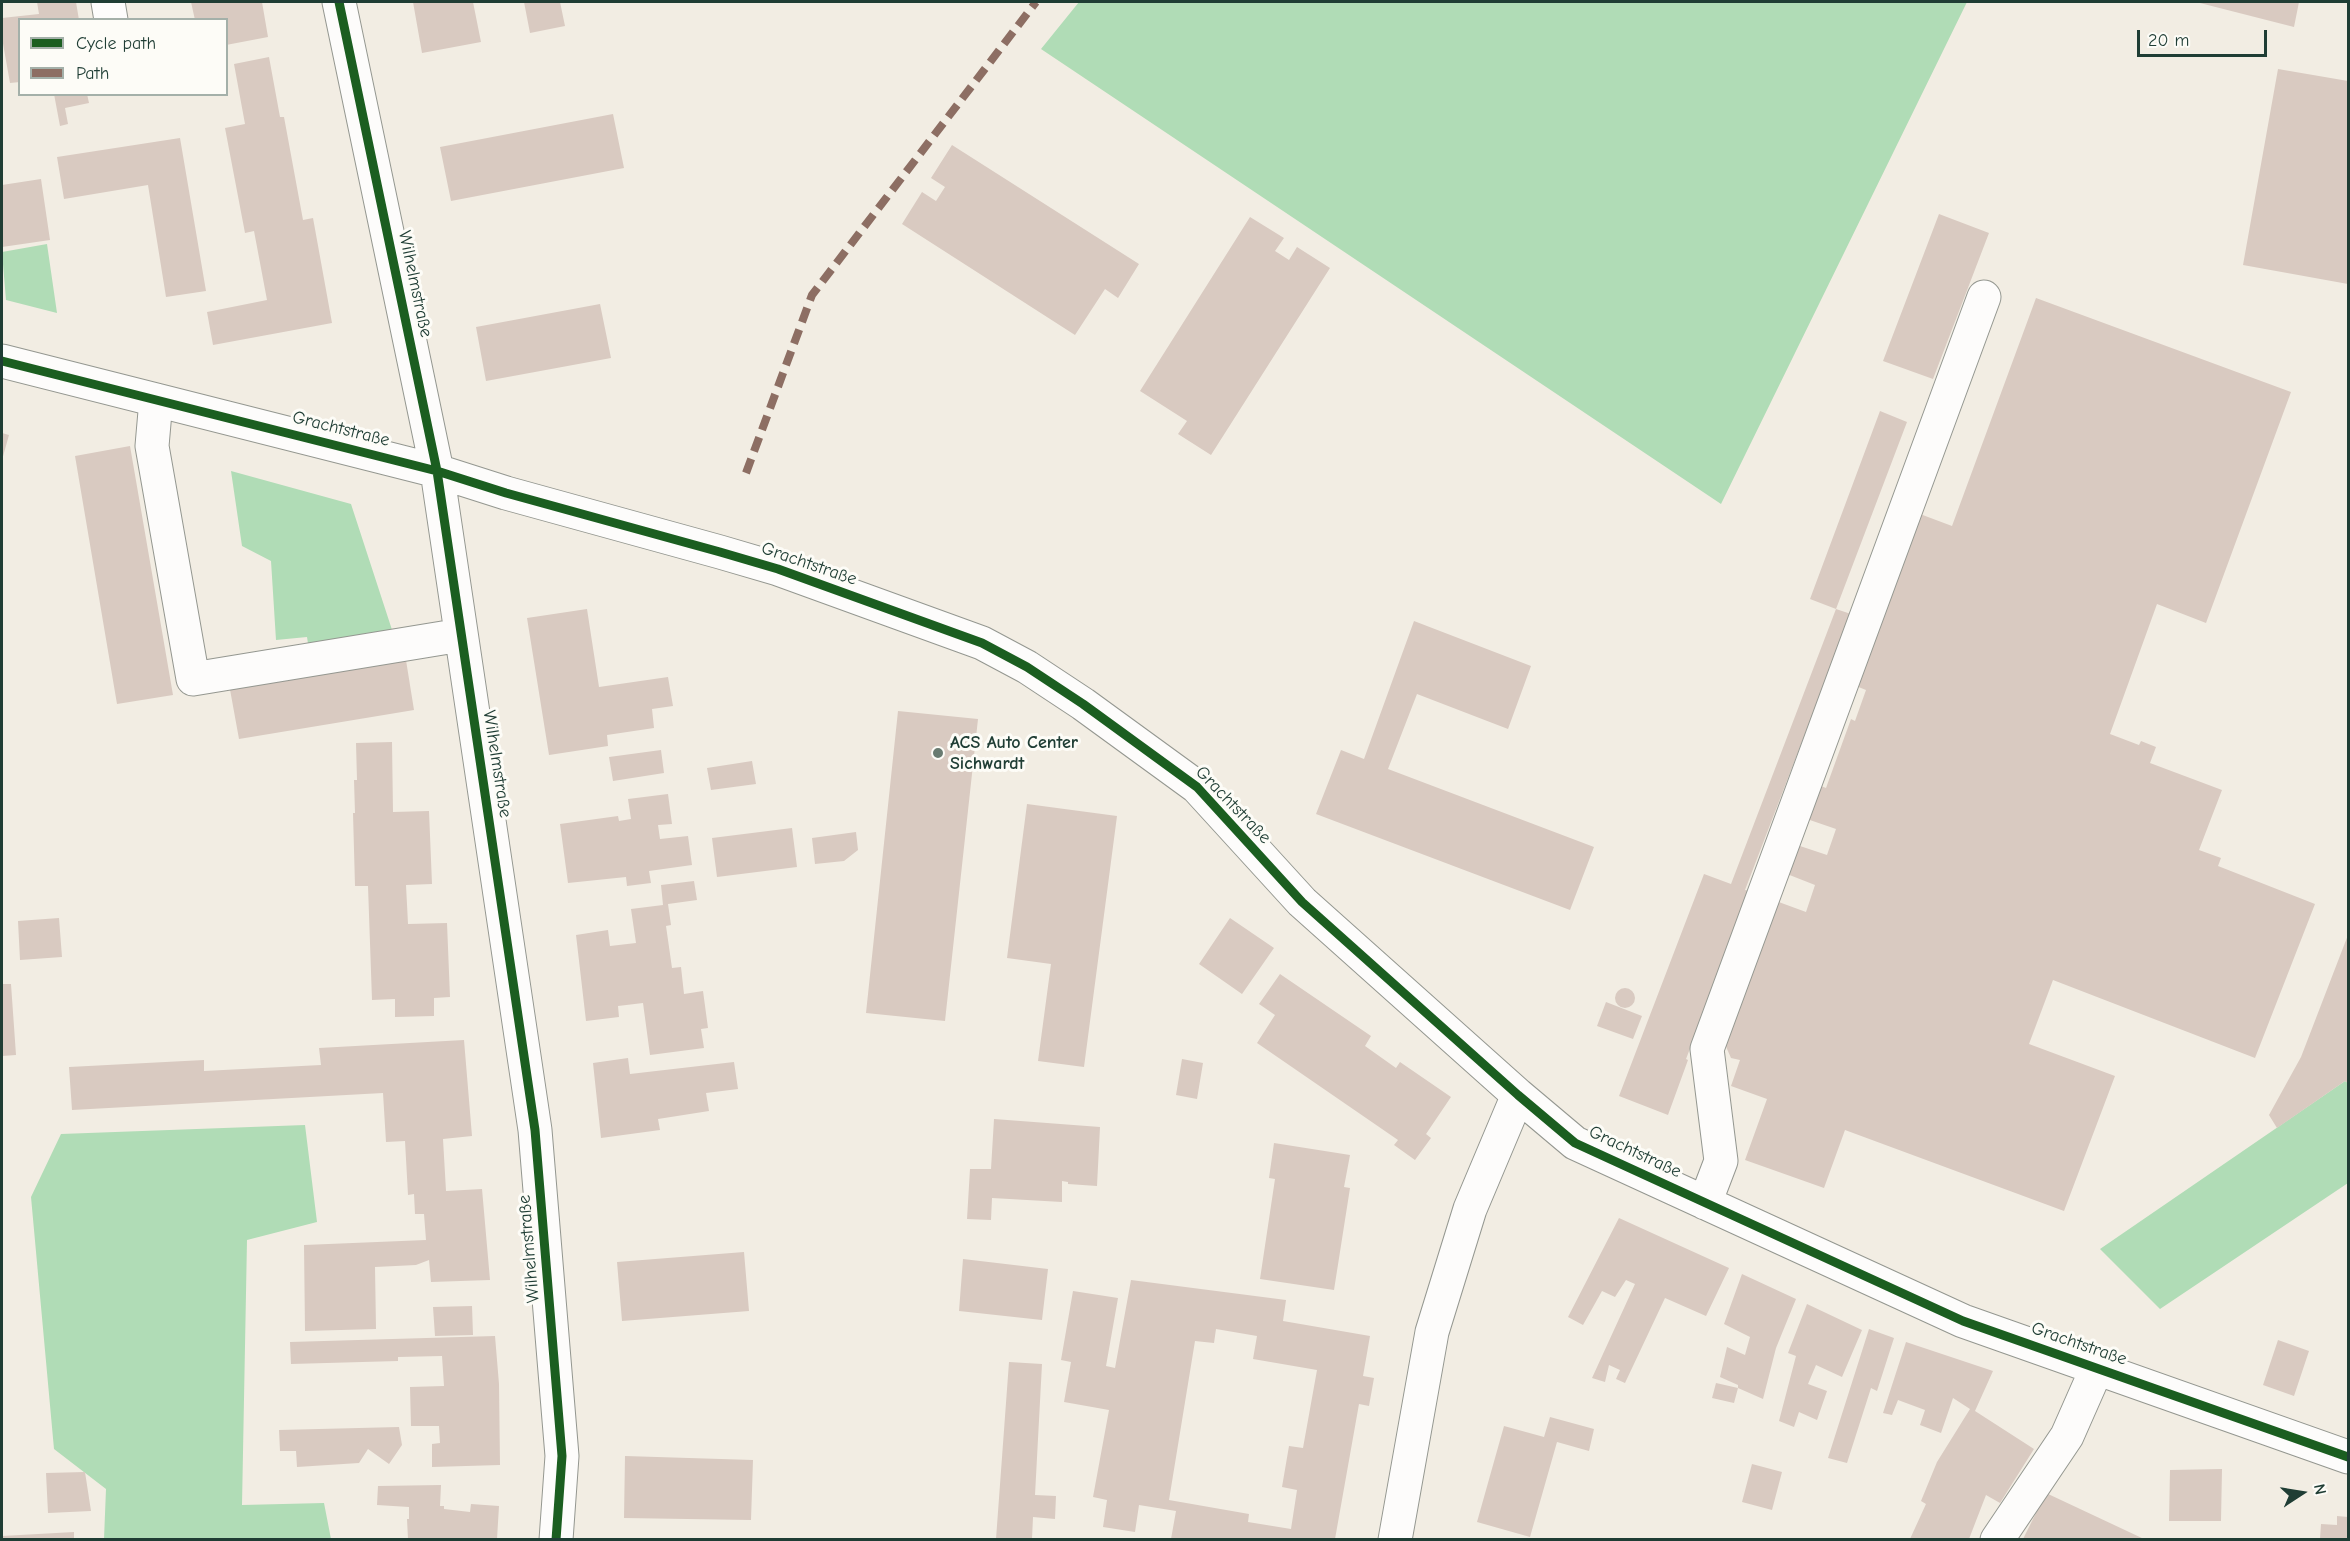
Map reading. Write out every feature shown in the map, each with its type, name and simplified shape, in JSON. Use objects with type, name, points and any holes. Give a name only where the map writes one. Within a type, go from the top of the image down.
[{"type":"street","points":[[108,2],[111,18]]},
{"type":"street","name":"Wilhelmstraße","points":[[339,2],[437,471],[535,1130],[562,1456],[556,1539]]},
{"type":"street","points":[[1705,1203],[1721,1161],[1707,1049],[1983,297]]},
{"type":"street","name":"Grachtstraße","points":[[2,361],[437,471],[506,493],[778,569],[982,643],[1027,667],[1083,704],[1197,786],[1302,902],[1575,1143],[1963,1321],[2349,1457]]},
{"type":"street","points":[[156,399],[152,446],[193,680],[461,635]]},
{"type":"street","points":[[1395,1539],[1432,1332],[1470,1209],[1518,1095]]},
{"type":"street","points":[[1997,1539],[2067,1436],[2097,1368]]},
{"type":"green space","points":[[1079,2],[1967,2],[1721,504],[1041,49]]},
{"type":"green space","points":[[47,244],[57,313],[6,300],[2,252]]},
{"type":"green space","points":[[231,471],[351,504],[394,636],[309,650],[307,637],[276,640],[271,561],[242,546]]},
{"type":"green space","points":[[2345,1081],[2348,1083],[2348,1183],[2160,1309],[2100,1249]]},
{"type":"green space","points":[[305,1125],[317,1222],[247,1240],[242,1505],[324,1503],[331,1539],[104,1539],[106,1489],[54,1449],[31,1197],[61,1134]]},
{"type":"building","points":[[37,2],[76,2],[79,18],[18,18],[18,82],[10,83],[2,38],[2,18],[39,14]]},
{"type":"building","points":[[191,2],[262,2],[268,37],[228,45],[228,18],[195,18]]},
{"type":"building","points":[[413,2],[473,2],[481,42],[422,53]]},
{"type":"building","points":[[524,2],[560,2],[565,26],[530,33]]},
{"type":"building","points":[[2196,2],[2299,2],[2294,27]]},
{"type":"building","points":[[269,57],[280,117],[284,117],[303,220],[313,218],[332,323],[213,345],[207,312],[267,300],[254,231],[245,233],[225,128],[245,124],[234,64]]},
{"type":"building","points":[[2278,69],[2348,81],[2348,284],[2243,265]]},
{"type":"building","points":[[54,96],[87,96],[89,103],[65,108],[68,124],[60,126]]},
{"type":"building","points":[[613,114],[624,168],[451,201],[440,147]]},
{"type":"building","points":[[180,138],[206,291],[166,297],[148,185],[64,199],[57,157]]},
{"type":"building","points":[[952,145],[1139,264],[1118,298],[1105,289],[1075,335],[902,224],[922,192],[936,201],[945,187],[931,178]]},
{"type":"building","points":[[41,179],[50,240],[2,247],[2,185]]},
{"type":"building","points":[[1939,214],[1989,233],[1933,379],[1883,361]]},
{"type":"building","points":[[1250,217],[1284,238],[1275,251],[1289,260],[1297,247],[1330,268],[1211,455],[1178,434],[1187,421],[1140,391]]},
{"type":"building","points":[[2036,298],[2291,392],[2206,623],[2157,604],[2110,734],[2139,745],[2141,741],[2156,747],[2150,763],[2222,790],[2199,850],[2221,858],[2218,866],[2315,904],[2255,1058],[2053,980],[2029,1044],[2115,1076],[2064,1211],[1845,1130],[1824,1188],[1745,1160],[1767,1099],[1731,1086],[1740,1060],[1731,1058],[1724,1042],[1776,901],[1806,912],[1815,885],[1787,874],[1797,845],[1827,855],[1836,829],[1804,818],[1816,784],[1826,788],[1851,719],[1855,721],[1866,690],[1856,686],[1920,514],[1952,526]]},
{"type":"building","points":[[600,304],[611,358],[486,381],[476,327]]},
{"type":"building","points":[[1880,411],[1907,422],[1836,609],[1810,599]]},
{"type":"building","points":[[2,433],[9,435],[2,460]]},
{"type":"building","points":[[130,446],[173,695],[117,704],[75,456]]},
{"type":"building","points":[[587,609],[599,687],[668,677],[673,706],[652,709],[654,728],[607,735],[608,746],[549,755],[527,618]]},
{"type":"building","points":[[1836,609],[1851,614],[1745,890],[1750,891],[1686,1059],[1688,1060],[1668,1115],[1619,1096],[1704,874],[1731,884]]},
{"type":"building","points":[[1414,621],[1531,666],[1508,729],[1417,694],[1388,769],[1594,847],[1570,910],[1316,814],[1341,750],[1364,759]]},
{"type":"building","points":[[405,654],[414,710],[239,739],[229,684]]},
{"type":"building","points":[[898,711],[978,719],[945,1021],[866,1013]]},
{"type":"building","points":[[392,742],[393,812],[429,811],[432,884],[406,885],[408,924],[447,923],[450,997],[434,998],[434,1016],[395,1017],[395,999],[372,1000],[368,886],[355,886],[353,813],[355,813],[354,780],[357,780],[356,743]]},
{"type":"building","points":[[661,750],[664,773],[613,781],[609,757]]},
{"type":"building","points":[[752,761],[756,784],[711,790],[707,768]]},
{"type":"building","points":[[668,794],[672,824],[658,825],[660,839],[688,836],[692,865],[649,871],[651,883],[627,886],[626,877],[568,883],[560,824],[618,816],[619,821],[631,819],[628,799]]},
{"type":"building","points":[[1027,804],[1117,816],[1084,1067],[1038,1061],[1051,964],[1007,958]]},
{"type":"building","points":[[792,828],[797,867],[717,877],[712,838]]},
{"type":"building","points":[[856,832],[858,850],[844,861],[815,864],[812,838]]},
{"type":"building","points":[[694,881],[697,900],[668,904],[671,925],[666,926],[672,968],[681,967],[684,994],[703,991],[708,1028],[701,1029],[704,1048],[650,1055],[643,1003],[618,1006],[619,1017],[586,1021],[576,935],[608,930],[610,946],[636,943],[631,909],[663,905],[661,885]]},
{"type":"building","points":[[59,918],[62,957],[20,960],[18,921]]},
{"type":"building","points":[[1230,918],[1274,948],[1242,994],[1199,964]]},
{"type":"building","points":[[2348,935],[2348,1083],[2345,1081],[2277,1128],[2269,1115],[2301,1057]]},
{"type":"building","points":[[1280,974],[1371,1036],[1365,1046],[1396,1068],[1400,1062],[1451,1097],[1426,1134],[1431,1138],[1415,1160],[1394,1145],[1398,1140],[1257,1043],[1275,1015],[1259,1004]]},
{"type":"building","points":[[2,984],[11,984],[16,1055],[2,1056]]},
{"type":"building","points":[[1625,988],[1632,991],[1635,998],[1632,1005],[1625,1008],[1618,1005],[1615,998],[1618,991]]},
{"type":"building","points":[[1606,1002],[1642,1016],[1633,1039],[1597,1026]]},
{"type":"building","points":[[464,1040],[472,1136],[443,1139],[446,1191],[482,1189],[490,1280],[431,1282],[429,1260],[416,1265],[375,1267],[376,1329],[305,1331],[304,1245],[426,1240],[424,1214],[415,1214],[414,1194],[408,1195],[405,1141],[386,1142],[383,1093],[72,1110],[69,1067],[204,1060],[204,1071],[321,1065],[319,1048]]},
{"type":"building","points":[[628,1058],[630,1074],[734,1062],[738,1089],[706,1093],[709,1111],[658,1119],[660,1130],[601,1138],[593,1063]]},
{"type":"building","points":[[1182,1059],[1203,1063],[1197,1099],[1176,1095]]},
{"type":"building","points":[[994,1119],[1100,1127],[1097,1186],[1068,1184],[1062,1181],[1062,1202],[992,1198],[991,1220],[967,1219],[970,1169],[991,1169]]},
{"type":"building","points":[[1274,1143],[1350,1155],[1344,1187],[1350,1188],[1334,1290],[1260,1279],[1275,1179],[1269,1178]]},
{"type":"building","points":[[1619,1218],[1729,1268],[1706,1316],[1665,1298],[1625,1383],[1616,1379],[1620,1370],[1609,1365],[1605,1382],[1592,1378],[1635,1284],[1626,1280],[1615,1297],[1602,1291],[1583,1325],[1568,1317]]},
{"type":"building","points":[[744,1252],[749,1311],[622,1321],[617,1262]]},
{"type":"building","points":[[963,1259],[1048,1269],[1042,1320],[959,1311]]},
{"type":"building","points":[[1742,1274],[1796,1299],[1776,1348],[1763,1399],[1720,1377],[1727,1347],[1745,1355],[1750,1337],[1724,1324]]},
{"type":"building","points":[[1131,1280],[1286,1300],[1283,1321],[1370,1336],[1363,1376],[1374,1378],[1369,1406],[1359,1404],[1335,1539],[1171,1539],[1176,1511],[1139,1505],[1135,1532],[1103,1527],[1107,1500],[1093,1497],[1109,1410],[1064,1402],[1071,1362],[1061,1360],[1073,1291],[1118,1298],[1106,1366],[1115,1368]],"holes":[[[1216,1329],[1257,1336],[1253,1359],[1317,1370],[1303,1448],[1289,1446],[1282,1487],[1297,1490],[1291,1529],[1248,1522],[1249,1514],[1169,1500],[1195,1341],[1214,1343]]]},
{"type":"building","points":[[1807,1304],[1862,1330],[1842,1377],[1816,1365],[1808,1384],[1827,1391],[1817,1420],[1799,1412],[1794,1427],[1779,1421],[1796,1356],[1788,1353]]},
{"type":"building","points":[[472,1306],[473,1335],[435,1336],[433,1307]]},
{"type":"building","points":[[1869,1329],[1894,1338],[1877,1391],[1871,1388],[1847,1463],[1828,1458]]},
{"type":"building","points":[[495,1336],[499,1384],[500,1465],[432,1467],[432,1444],[440,1443],[439,1426],[411,1426],[410,1387],[444,1386],[442,1356],[398,1357],[398,1361],[291,1364],[290,1342]]},
{"type":"building","points":[[2278,1340],[2309,1351],[2294,1396],[2263,1385]]},
{"type":"building","points":[[1906,1342],[1993,1371],[1975,1411],[2034,1449],[2000,1503],[1986,1495],[1969,1539],[1910,1539],[1926,1504],[1921,1501],[1937,1462],[1970,1409],[1953,1398],[1941,1433],[1920,1425],[1925,1410],[1898,1400],[1892,1415],[1883,1413]]},
{"type":"building","points":[[1009,1362],[1042,1364],[1035,1495],[1056,1496],[1055,1519],[1033,1517],[1032,1539],[996,1539]]},
{"type":"building","points":[[1716,1383],[1738,1388],[1734,1403],[1712,1398]]},
{"type":"building","points":[[1550,1417],[1594,1429],[1589,1451],[1557,1442],[1530,1537],[1477,1522],[1504,1426],[1544,1437]]},
{"type":"building","points":[[399,1427],[402,1445],[389,1464],[368,1449],[359,1463],[297,1467],[296,1451],[280,1451],[279,1430]]},
{"type":"building","points":[[625,1456],[753,1460],[751,1520],[624,1518]]},
{"type":"building","points":[[1752,1464],[1782,1472],[1772,1510],[1742,1502]]},
{"type":"building","points":[[2222,1469],[2221,1521],[2169,1521],[2170,1470]]},
{"type":"building","points":[[85,1472],[91,1511],[48,1513],[46,1473]]},
{"type":"building","points":[[441,1485],[440,1506],[444,1506],[444,1509],[470,1512],[471,1504],[499,1506],[497,1539],[408,1539],[409,1507],[377,1505],[378,1486]]},
{"type":"building","points":[[2046,1493],[2144,1539],[2023,1539]]},
{"type":"building","points":[[2337,1516],[2348,1517],[2348,1539],[2320,1539],[2321,1524],[2337,1525]]},
{"type":"building","points":[[74,1532],[74,1539],[2,1539],[2,1536]]},
{"type":"marked path","points":[[746,473],[812,295],[1036,2]]},
{"type":"cycle path","points":[[339,2],[437,471],[535,1130],[562,1456],[556,1540]]},
{"type":"cycle path","points":[[2,361],[437,471],[506,493],[720,552],[778,569],[982,643],[1027,667],[1083,704],[1197,787],[1302,902],[1575,1143],[1963,1321],[2348,1457]]},
{"type":"place","name":"ACS Auto Center Sichwardt","points":[[938,753]]}]
